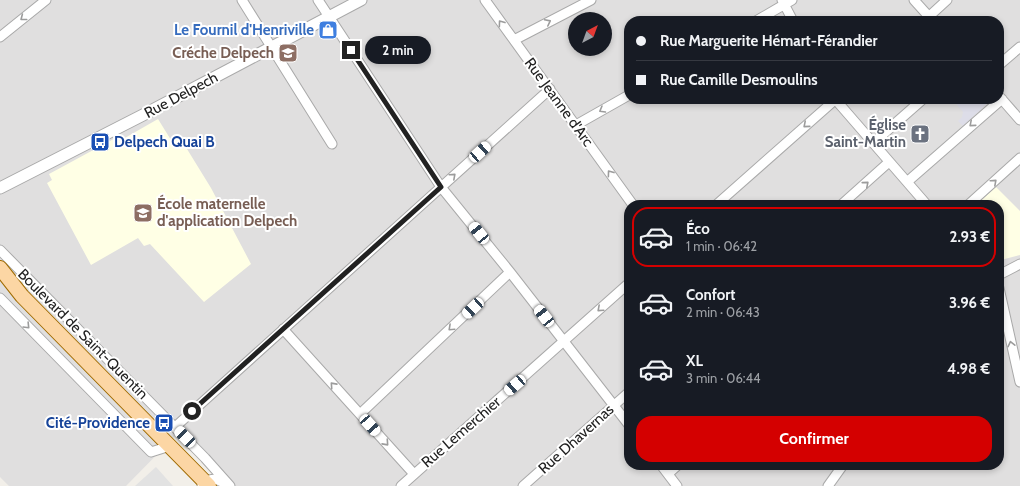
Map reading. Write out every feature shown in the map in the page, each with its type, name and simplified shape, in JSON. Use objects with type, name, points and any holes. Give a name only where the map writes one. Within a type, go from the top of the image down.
[{"type":"main road","name":"Boulevard de Saint-Quentin","points":[[0,268],[18,290],[170,446],[205,485]]},
{"type":"main road","name":"Boulevard de Saint-Quentin","points":[[0,278],[7,285],[18,290]]},
{"type":"street","points":[[0,37],[46,0]]},
{"type":"street","points":[[242,0],[332,144]]},
{"type":"street","points":[[318,0],[441,187],[510,272],[624,419]]},
{"type":"street","name":"Rue Delpech","points":[[0,188],[361,0]]},
{"type":"street","name":"Rue Jeanne d'Arc","points":[[485,0],[629,200]]},
{"type":"street","points":[[514,40],[591,0]]},
{"type":"street","points":[[914,0],[925,16]]},
{"type":"street","points":[[932,16],[947,0]]},
{"type":"street","points":[[764,16],[786,1],[792,16]]},
{"type":"street","points":[[1004,61],[1020,47]]},
{"type":"street","points":[[174,427],[550,90]]},
{"type":"street","points":[[576,125],[624,98]]},
{"type":"street","points":[[1004,102],[1020,120]]},
{"type":"street","points":[[722,200],[830,104]]},
{"type":"street","points":[[840,104],[922,200]]},
{"type":"street","points":[[873,143],[917,104]]},
{"type":"street","points":[[907,182],[993,104]]},
{"type":"street","points":[[974,200],[1020,158]]},
{"type":"street","points":[[847,200],[889,162]]},
{"type":"street","name":"Boulevard de Saint-Quentin","points":[[1,250],[18,290]]},
{"type":"street","name":"Boulevard de Saint-Quentin","points":[[1,250],[220,473],[229,486]]},
{"type":"street","points":[[1004,272],[1020,264]]},
{"type":"street","points":[[360,414],[510,272]]},
{"type":"street","name":"Rue Lemerchier","points":[[401,486],[624,288]]},
{"type":"street","points":[[0,298],[151,452],[170,446]]},
{"type":"street","points":[[1004,310],[1020,382]]},
{"type":"street","points":[[283,329],[414,474]]},
{"type":"street","name":"Rue Dhavernas","points":[[523,486],[624,396]]},
{"type":"street","points":[[665,470],[677,486]]},
{"type":"street","points":[[668,474],[672,470]]},
{"type":"street","points":[[828,486],[839,470]]},
{"type":"street","points":[[205,485],[213,478],[220,480],[229,486]]},
{"type":"shaded area","points":[[0,0],[1020,0],[1020,486],[235,486],[181,430],[126,486],[9,486],[0,477]]},
{"type":"shaded area","points":[[956,104],[987,104],[963,126],[958,121],[962,117],[963,112]]},
{"type":"shaded area","name":"École maternelle d'application Delpech","points":[[158,119],[171,140],[179,136],[211,188],[251,264],[204,302],[150,244],[144,246],[138,238],[91,265],[47,183],[52,180],[49,174],[121,135],[123,139]]},
{"type":"shaded area","points":[[996,187],[1020,211],[1020,255],[1004,259],[1004,200],[982,200]]},
{"type":"shaded area","points":[[156,467],[173,486],[135,486]]},
{"type":"place","name":"Le Fournil d'Henriville","points":[[328,30]]},
{"type":"place","name":"Créche Delpech","points":[[288,53]]},
{"type":"place","name":"Église Saint-Martin","points":[[920,134]]},
{"type":"place","name":"Delpech Quai B","points":[[100,142]]},
{"type":"place","name":"École maternelle d'application Delpech","points":[[143,213]]},
{"type":"place","name":"Cité-Providence","points":[[164,423]]},
{"type":"route","points":[[192,411],[441,187],[351,50]]}]
